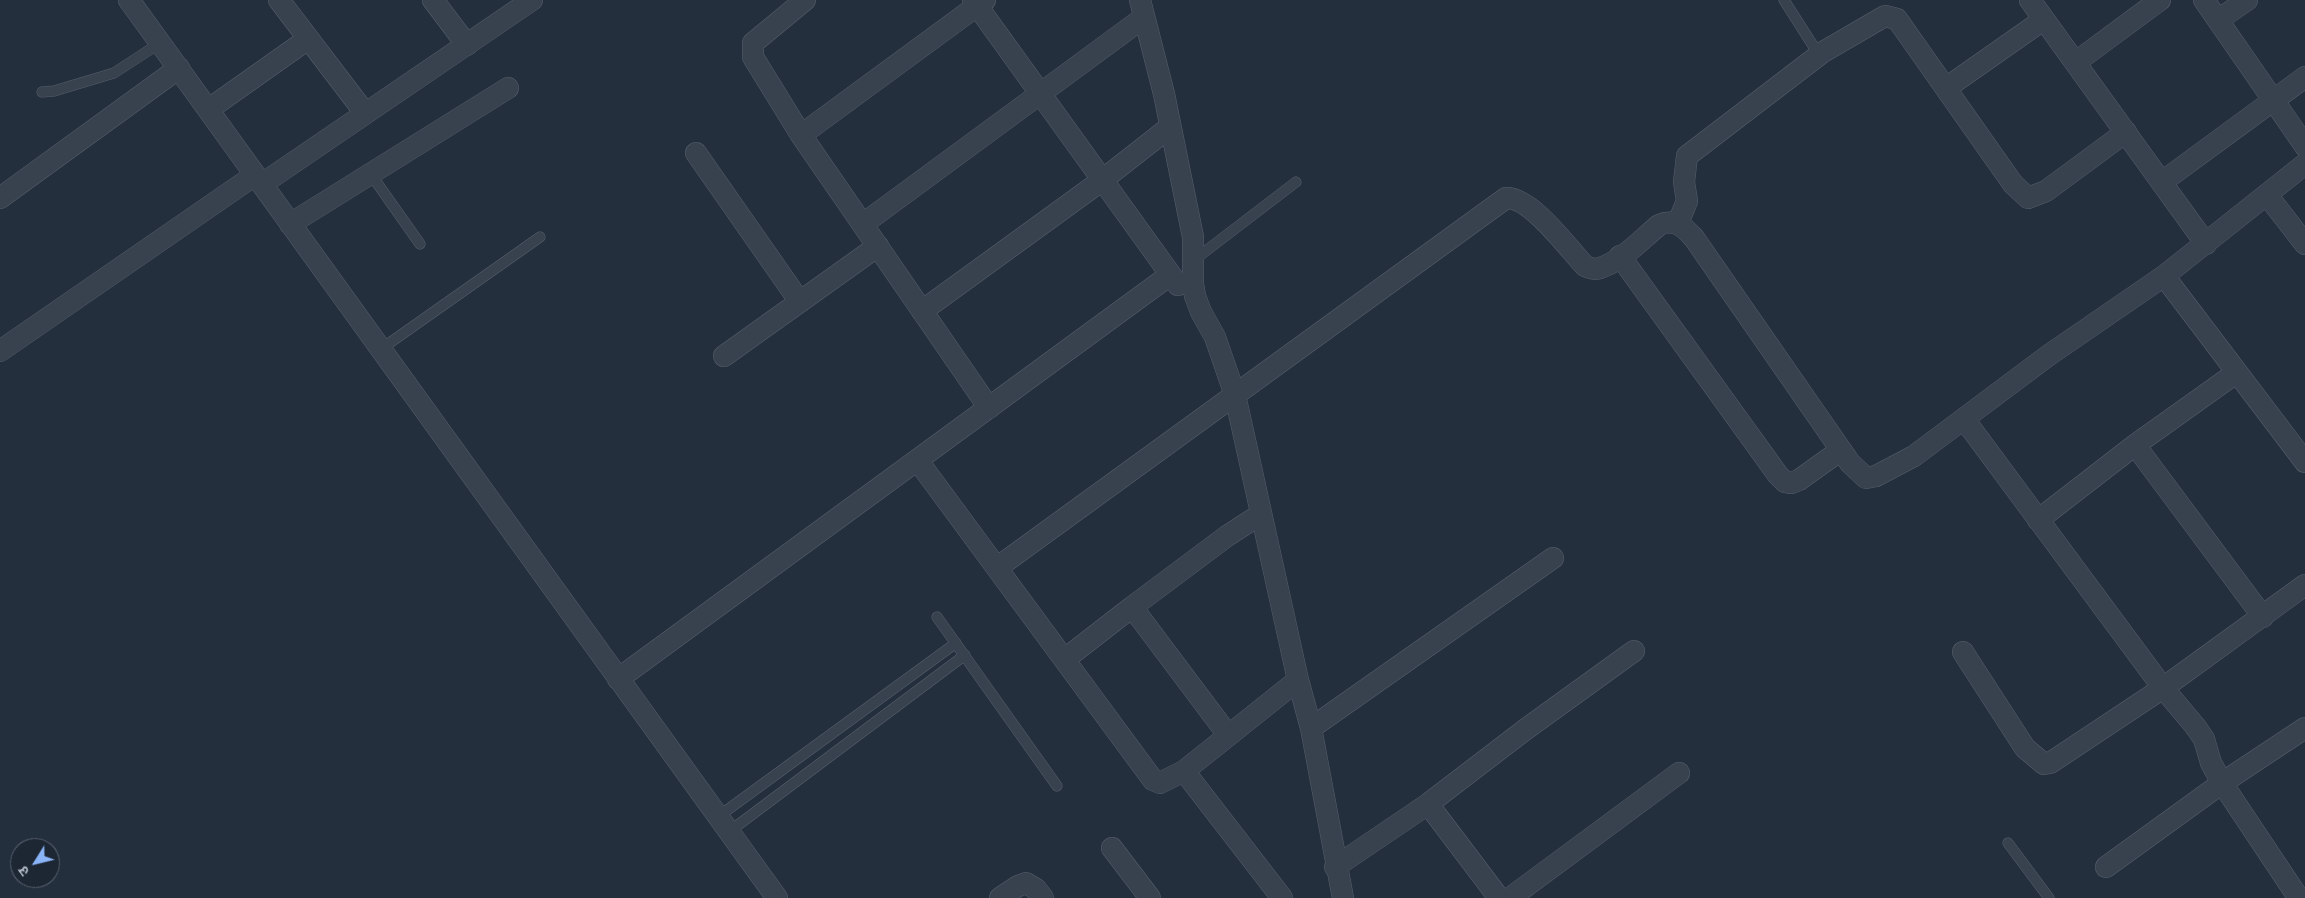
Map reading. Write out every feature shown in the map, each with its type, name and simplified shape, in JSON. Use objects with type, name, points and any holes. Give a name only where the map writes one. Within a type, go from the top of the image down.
[{"type":"street","points":[[129,0],[777,898]]},
{"type":"street","points":[[279,0],[365,113]]},
{"type":"street","points":[[433,0],[467,45]]},
{"type":"street","points":[[0,351],[259,180],[365,113],[532,0]]},
{"type":"street","points":[[805,0],[753,43],[753,57],[801,135],[989,408]]},
{"type":"street","points":[[2030,0],[2206,244]]},
{"type":"street","points":[[2076,62],[2160,0]]},
{"type":"street","points":[[2204,0],[2272,101],[2305,146]]},
{"type":"street","points":[[2218,20],[2247,0]]},
{"type":"street","points":[[801,135],[978,2],[1038,94],[1170,275],[1201,312],[1215,337],[1235,395],[1298,680],[1311,728],[1335,867],[1343,898]]},
{"type":"street","points":[[863,224],[1038,94],[1143,6],[1164,94],[1192,237],[1194,260],[1193,284],[1201,312]]},
{"type":"street","points":[[1678,223],[1687,201],[1684,182],[1687,156],[1818,55],[1878,18],[1890,16],[1897,20],[2013,184],[2028,198],[2046,192],[2126,132]]},
{"type":"street","points":[[1946,88],[2043,20]]},
{"type":"street","points":[[209,109],[308,39]]},
{"type":"street","points":[[0,198],[178,68]]},
{"type":"street","points":[[2162,182],[2305,76]]},
{"type":"street","points":[[290,224],[508,88]]},
{"type":"street","points":[[922,311],[1101,181],[1170,127]]},
{"type":"street","points":[[696,153],[800,302]]},
{"type":"street","points":[[998,567],[1506,198],[1521,201],[1538,215],[1585,266],[1594,270],[1602,268],[1620,256],[1659,225],[1666,222],[1678,223],[1694,238],[1841,450],[1859,473],[1866,478],[1876,476],[1914,456],[2048,355],[2164,276],[2305,164]]},
{"type":"street","points":[[2267,195],[2305,244]]},
{"type":"street","points":[[724,356],[878,246]]},
{"type":"street","points":[[1620,256],[1778,474],[1786,482],[1792,483],[1798,480],[1841,450]]},
{"type":"street","points":[[618,679],[1170,275]]},
{"type":"street","points":[[2164,276],[2305,462]]},
{"type":"street","points":[[2038,520],[2135,444],[2236,373]]},
{"type":"street","points":[[1964,419],[2163,688],[2204,739],[2211,763],[2222,783],[2297,893]]},
{"type":"street","points":[[2135,444],[2263,617]]},
{"type":"street","points":[[918,461],[998,567],[1153,780],[1160,782],[1184,771],[1298,680]]},
{"type":"street","points":[[1065,659],[1132,606],[1227,536],[1261,514]]},
{"type":"street","points":[[1311,728],[1553,558]]},
{"type":"street","points":[[1963,652],[2025,748],[2044,764],[2060,758],[2163,688],[2305,585]]},
{"type":"street","points":[[1132,606],[1228,735]]},
{"type":"street","points":[[1335,867],[1428,804],[1526,729],[1634,651]]},
{"type":"street","points":[[2106,867],[2222,783],[2305,728]]},
{"type":"street","points":[[1184,771],[1282,898]]},
{"type":"street","points":[[1510,898],[1679,773]]},
{"type":"street","points":[[1428,804],[1499,898]]},
{"type":"street","points":[[1112,848],[1150,898]]},
{"type":"street","points":[[1000,898],[1026,883],[1036,889],[1043,898]]},
{"type":"lane","points":[[1784,0],[1818,55]]},
{"type":"lane","points":[[42,92],[54,91],[114,73],[160,42]]},
{"type":"lane","points":[[370,173],[420,244]]},
{"type":"lane","points":[[1194,260],[1296,182]]},
{"type":"lane","points":[[381,349],[540,237]]},
{"type":"lane","points":[[937,617],[1057,786]]},
{"type":"lane","points":[[724,824],[956,643]]},
{"type":"lane","points":[[724,824],[965,655]]},
{"type":"lane","points":[[2008,842],[2049,898]]}]
